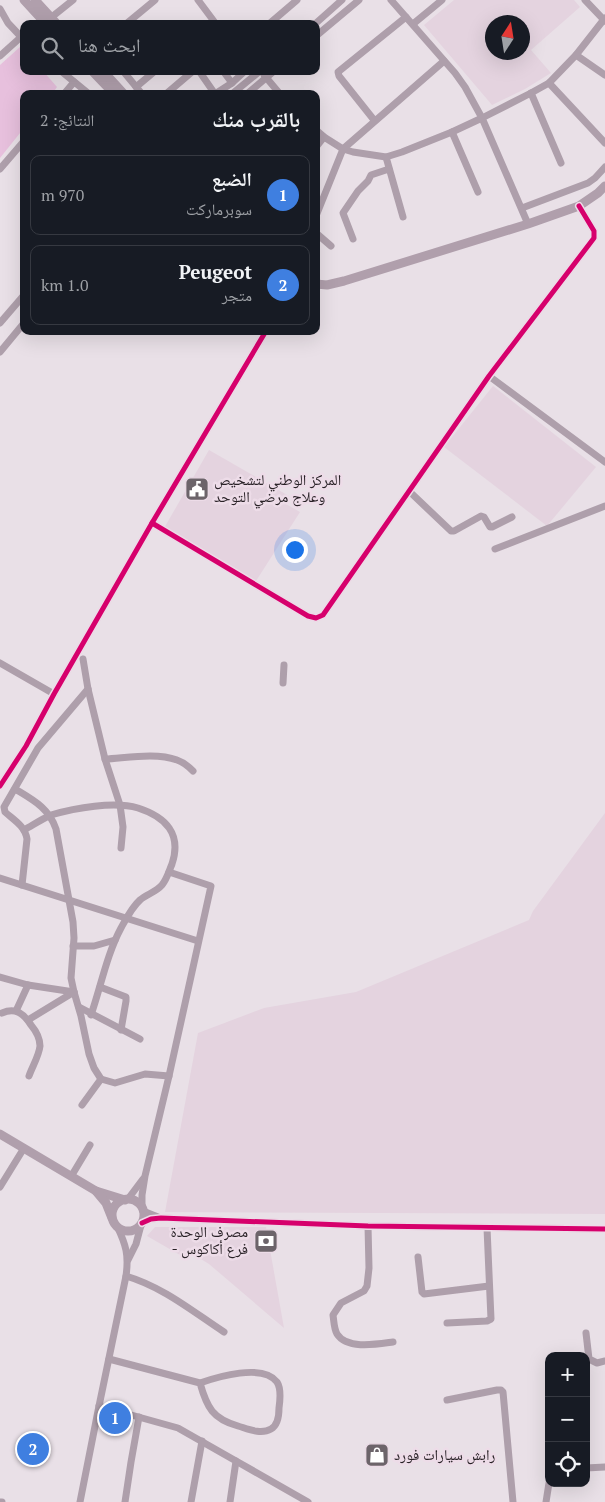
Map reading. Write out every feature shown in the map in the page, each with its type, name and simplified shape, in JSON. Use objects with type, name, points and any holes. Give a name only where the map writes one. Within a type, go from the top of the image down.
[{"type":"main road","points":[[24,0],[48,20]]},
{"type":"main road","points":[[35,0],[49,20]]},
{"type":"main road","points":[[96,75],[110,90]]},
{"type":"main road","points":[[107,75],[120,90]]},
{"type":"main road","points":[[320,289],[327,285],[528,224],[579,206],[605,186]]},
{"type":"main road","points":[[320,284],[327,285]]},
{"type":"main road","points":[[0,1134],[96,1190],[136,1201],[143,1209],[142,1224],[138,1228],[124,1231],[114,1222],[106,1203],[96,1190]]},
{"type":"main road","points":[[114,1222],[112,1214],[115,1206],[126,1199]]},
{"type":"street","points":[[52,20],[72,0]]},
{"type":"street","points":[[131,20],[154,0]]},
{"type":"street","points":[[274,20],[297,0]]},
{"type":"street","points":[[319,20],[342,0]]},
{"type":"street","points":[[320,33],[359,0]]},
{"type":"street","points":[[392,0],[466,87],[482,118],[528,224]]},
{"type":"street","points":[[413,24],[442,0]]},
{"type":"street","points":[[320,134],[343,149],[361,154],[386,157],[393,156],[482,118],[549,83],[576,56],[605,20],[585,0]]},
{"type":"street","points":[[200,1],[213,20]]},
{"type":"street","points":[[0,9],[8,23],[20,37]]},
{"type":"street","points":[[374,120],[339,76],[338,72],[406,17]]},
{"type":"street","points":[[0,56],[20,41]]},
{"type":"street","points":[[576,56],[605,75]]},
{"type":"street","points":[[320,206],[343,149],[444,60]]},
{"type":"street","points":[[66,75],[84,90]]},
{"type":"street","points":[[126,75],[139,90]]},
{"type":"street","points":[[136,87],[150,75]]},
{"type":"street","points":[[171,90],[188,75]]},
{"type":"street","points":[[202,75],[212,90]]},
{"type":"street","points":[[226,75],[232,82]]},
{"type":"street","points":[[221,90],[240,75]]},
{"type":"street","points":[[237,90],[255,75]]},
{"type":"street","points":[[263,75],[276,90]]},
{"type":"street","points":[[252,90],[269,75]]},
{"type":"street","points":[[67,90],[74,82]]},
{"type":"street","points":[[549,83],[605,143]]},
{"type":"street","points":[[531,93],[561,164]]},
{"type":"street","points":[[452,132],[478,192]]},
{"type":"street","points":[[320,142],[324,138]]},
{"type":"street","points":[[0,169],[20,146]]},
{"type":"street","points":[[386,157],[403,217]]},
{"type":"street","points":[[522,208],[580,187],[595,178],[605,167]]},
{"type":"street","points":[[353,239],[343,213],[371,175],[389,169]]},
{"type":"street","points":[[320,198],[324,196]]},
{"type":"street","points":[[152,522],[308,616],[316,618],[323,615],[489,376],[594,238],[594,231],[579,206]]},
{"type":"street","points":[[320,236],[331,246]]},
{"type":"street","points":[[0,324],[20,300]]},
{"type":"street","points":[[0,352],[20,328]]},
{"type":"street","points":[[1,783],[26,746],[152,522],[264,335]]},
{"type":"street","points":[[489,376],[605,462]]},
{"type":"street","points":[[410,492],[452,531],[481,516],[490,527],[512,517]]},
{"type":"street","points":[[495,549],[605,506]]},
{"type":"street","points":[[84,659],[88,689],[105,759],[120,805],[123,827],[121,848]]},
{"type":"street","points":[[0,663],[54,694]]},
{"type":"street","points":[[283,683],[284,665]]},
{"type":"street","points":[[22,885],[28,839],[24,830],[5,812],[5,805],[38,748],[88,689]]},
{"type":"street","points":[[105,759],[162,757],[176,759],[193,770]]},
{"type":"street","points":[[15,789],[38,803],[50,816],[56,829],[73,931],[71,967],[74,992],[79,1007],[88,1054],[94,1068],[101,1079],[115,1083],[145,1074],[169,1076]]},
{"type":"street","points":[[24,830],[50,816],[85,808],[120,805],[143,810],[158,817],[174,836],[176,846],[169,872],[162,886],[140,900],[127,918],[115,940],[91,1014]]},
{"type":"street","points":[[160,1218],[143,1209],[142,1195],[211,886],[169,872]]},
{"type":"street","points":[[0,878],[198,941]]},
{"type":"street","points":[[73,946],[94,946],[115,940]]},
{"type":"street","points":[[0,977],[28,985],[74,992]]},
{"type":"street","points":[[16,1011],[28,985]]},
{"type":"street","points":[[100,987],[126,997],[121,1030]]},
{"type":"street","points":[[28,1020],[74,992]]},
{"type":"street","points":[[79,1007],[140,1039]]},
{"type":"street","points":[[2,1013],[9,1010],[23,1014],[38,1035],[39,1050],[29,1076]]},
{"type":"street","points":[[82,1105],[101,1079]]},
{"type":"street","points":[[72,1175],[90,1145]]},
{"type":"street","points":[[0,1187],[24,1148]]},
{"type":"street","points":[[126,1199],[145,1176]]},
{"type":"street","points":[[128,1260],[136,1244],[142,1224],[151,1219],[160,1218],[368,1226],[605,1229]]},
{"type":"street","points":[[80,1502],[128,1260],[125,1246],[114,1222]]},
{"type":"street","points":[[368,1226],[369,1268],[367,1286],[364,1291],[341,1304],[333,1315],[335,1328],[342,1340],[347,1342],[364,1345],[393,1342]]},
{"type":"street","points":[[447,1323],[487,1321],[490,1319],[488,1228]]},
{"type":"street","points":[[418,1257],[422,1292],[424,1294],[489,1286]]},
{"type":"street","points":[[126,1276],[144,1281],[170,1295],[224,1332]]},
{"type":"street","points":[[586,1333],[589,1359],[597,1363],[605,1361]]},
{"type":"street","points":[[109,1359],[200,1383],[243,1372],[260,1373],[276,1380],[279,1390],[278,1419],[270,1430],[263,1432],[226,1423],[211,1412],[204,1400],[200,1383]]},
{"type":"street","points":[[447,1400],[497,1390],[503,1392],[513,1502]]},
{"type":"street","points":[[99,1406],[178,1428],[308,1502]]},
{"type":"street","points":[[125,1502],[130,1462],[139,1417]]},
{"type":"street","points":[[191,1502],[202,1441]]},
{"type":"street","points":[[230,1502],[236,1461]]},
{"type":"street","points":[[590,1468],[605,1467]]},
{"type":"street","points":[[546,1502],[548,1487]]},
{"type":"shaded area","points":[[454,0],[574,0],[580,7],[531,50],[551,73],[525,89],[492,105],[424,25]]},
{"type":"shaded area","points":[[20,47],[20,75],[46,75],[57,87],[55,90],[20,90],[20,133],[0,158],[0,65]]},
{"type":"shaded area","points":[[493,386],[596,467],[547,526],[444,447]]},
{"type":"shaded area","points":[[209,450],[289,496],[284,503],[300,512],[256,581],[163,530]]},
{"type":"shaded area","points":[[605,813],[605,1214],[165,1212],[198,1033],[264,1008],[356,992],[529,920],[533,911]]},
{"type":"shaded area","points":[[155,1227],[266,1227],[284,1328],[209,1264],[191,1253],[187,1259],[147,1236]]},
{"type":"cycle path","points":[[152,523],[308,616],[316,618],[323,615],[489,376],[594,238],[594,231],[579,206]]},
{"type":"cycle path","points":[[0,786],[26,746],[152,523],[264,335]]},
{"type":"cycle path","points":[[142,1223],[151,1219],[161,1218],[368,1226],[605,1229]]},
{"type":"place","name":"المركز الوطني لتشخيص وعلاج مرضي التوحد","points":[[197,489]]},
{"type":"place","name":"مصرف الوحدة - فرع أكاكوس","points":[[266,1241]]},
{"type":"place","name":"الضبع","points":[[115,1418]]},
{"type":"place","name":"Peugeot","points":[[33,1449]]},
{"type":"place","name":"رابش سيارات فورد","points":[[377,1455]]}]
